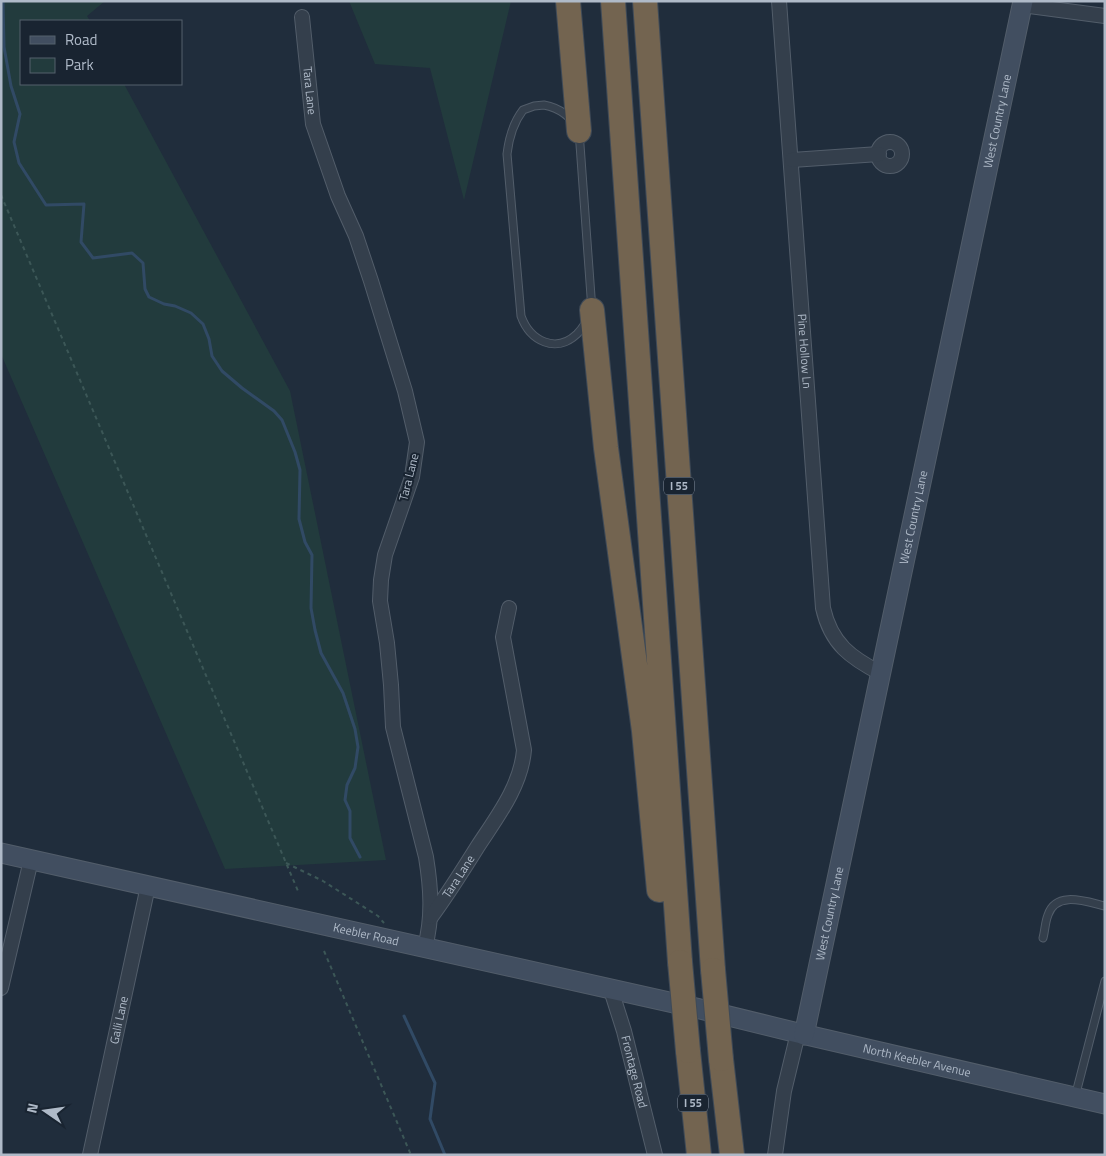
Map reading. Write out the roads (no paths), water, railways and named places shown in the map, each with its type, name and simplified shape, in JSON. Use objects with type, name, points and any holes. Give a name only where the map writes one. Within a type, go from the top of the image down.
[{"type":"highway","points":[[568,1],[578,131]]},
{"type":"highway","name":"I 55","points":[[613,1],[673,961],[682,1049],[691,1085],[699,1155]]},
{"type":"highway","name":"I 55","points":[[645,1],[713,970],[732,1155]]},
{"type":"highway","points":[[592,310],[606,448],[673,961]]},
{"type":"street","name":"Pine Hollow Ln","points":[[779,1],[823,608],[828,626],[843,650],[861,663],[882,674]]},
{"type":"street","points":[[1023,3],[1105,16]]},
{"type":"street","name":"West Country Lane","points":[[775,1155],[784,1091],[801,1034],[882,674],[1023,3]]},
{"type":"street","name":"Tara Lane","points":[[302,16],[313,124],[338,196],[356,236],[371,281],[405,391],[417,442],[412,477],[385,556],[380,601],[392,685],[393,727],[429,875],[431,917],[425,947]]},
{"type":"street","points":[[792,160],[878,154]]},
{"type":"street","name":"Tara Lane","points":[[431,917],[445,899],[510,796],[523,765],[524,750],[504,637],[509,608]]},
{"type":"street","name":"Keebler Road","points":[[1,853],[729,1016]]},
{"type":"street","points":[[1,988],[31,860]]},
{"type":"street","name":"Galli Lane","points":[[90,1155],[148,886]]},
{"type":"street","name":"Frontage Road","points":[[611,990],[624,1031],[655,1155]]},
{"type":"street","name":"North Keebler Avenue","points":[[729,1016],[1105,1104]]},
{"type":"lane","points":[[534,106],[553,107],[562,112],[574,123],[578,131],[592,310],[587,322],[570,340],[547,343],[537,339],[524,326],[521,316],[507,154],[508,142],[512,128],[523,110],[534,106]]},
{"type":"lane","points":[[1043,938],[1048,913],[1055,904],[1075,899],[1105,906]]},
{"type":"lane","points":[[1075,1097],[1105,981]]},
{"type":"waterway","points":[[3,1],[4,47],[11,86],[20,114],[14,142],[19,163],[46,205],[84,204],[81,242],[93,258],[132,253],[143,263],[145,289],[149,297],[191,313],[203,324],[209,339],[212,356],[222,371],[274,411],[282,420],[300,470],[299,519],[305,542],[312,555],[311,608],[315,630],[321,653],[343,693],[355,729],[358,747],[355,768],[347,785],[345,800],[350,811],[350,838],[360,857]]},
{"type":"waterway","points":[[404,1016],[435,1083],[430,1119],[445,1155]]}]
